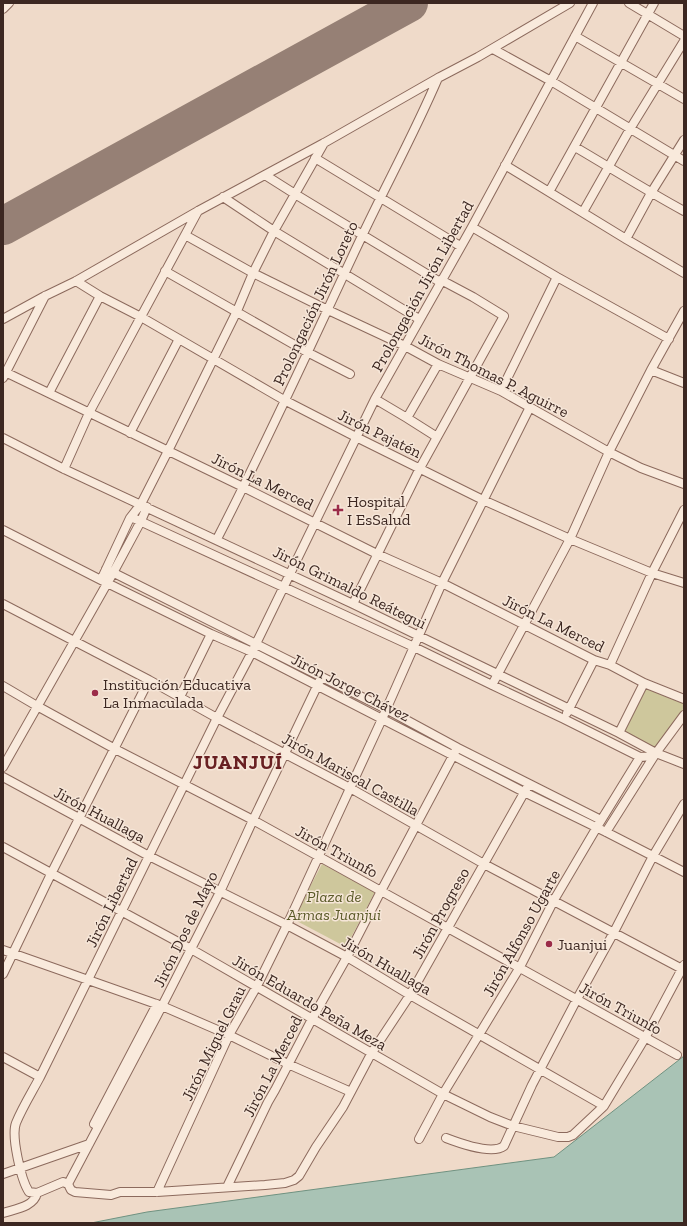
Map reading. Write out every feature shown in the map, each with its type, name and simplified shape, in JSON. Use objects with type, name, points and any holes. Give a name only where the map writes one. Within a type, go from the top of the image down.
[{"type":"street","points":[[3,9],[9,3]]},
{"type":"street","points":[[3,319],[76,281],[223,197],[493,49],[570,3]]},
{"type":"street","name":"Prolongación Jirón Libertad","points":[[284,587],[375,399],[472,226],[593,3]]},
{"type":"street","points":[[628,3],[684,36]]},
{"type":"street","points":[[549,192],[575,147],[594,108],[654,3]]},
{"type":"street","points":[[575,36],[684,99]]},
{"type":"street","points":[[582,212],[684,40]]},
{"type":"street","points":[[493,49],[550,81],[684,161]]},
{"type":"street","name":"Prolongación Jirón Loreto","points":[[216,539],[243,487],[438,78]]},
{"type":"street","points":[[626,239],[684,140]]},
{"type":"street","points":[[3,767],[74,641],[110,571],[141,521],[144,505],[168,451],[237,311],[253,273],[274,231],[324,143]]},
{"type":"street","points":[[575,147],[651,194],[684,211]]},
{"type":"street","points":[[315,158],[460,246]]},
{"type":"street","points":[[505,165],[684,273]]},
{"type":"street","points":[[265,175],[362,235],[440,281],[504,316],[420,468],[353,604]]},
{"type":"street","points":[[223,197],[274,231],[419,319]]},
{"type":"street","points":[[64,469],[90,413],[198,211]]},
{"type":"street","points":[[472,226],[557,278],[669,339]]},
{"type":"street","name":"Jirón Thomas P. Aguirre","points":[[185,235],[253,273],[405,346],[438,364],[501,391],[609,452],[641,468],[684,484]]},
{"type":"street","points":[[166,271],[308,352],[350,374]]},
{"type":"street","points":[[501,391],[557,278]]},
{"type":"street","name":"Jirón Pajatén","points":[[76,281],[284,400],[356,437],[483,500],[652,574],[684,583]]},
{"type":"street","points":[[4,374],[45,296]]},
{"type":"street","points":[[49,393],[100,296]]},
{"type":"street","points":[[492,685],[570,538],[609,452],[651,370],[684,311]]},
{"type":"street","points":[[130,433],[178,339]]},
{"type":"street","points":[[407,418],[438,364]]},
{"type":"street","points":[[651,370],[684,383]]},
{"type":"street","name":"Jirón La Merced","points":[[4,374],[49,393],[315,522],[377,554],[442,583],[594,660],[610,665],[644,683],[684,699]]},
{"type":"street","points":[[375,399],[437,437]]},
{"type":"street","name":"Jirón Miguel Grau","points":[[158,1192],[229,1035],[257,986],[319,857],[442,583],[530,407]]},
{"type":"street","name":"Jirón Grimaldo Reátegui","points":[[3,438],[64,469],[144,505],[418,635],[569,710],[619,733],[656,753],[684,764]]},
{"type":"street","points":[[110,571],[119,539],[131,517],[144,505]]},
{"type":"street","points":[[610,665],[652,574],[684,510]]},
{"type":"street","name":"Jirón Grimaldo Reátegui","points":[[131,517],[414,646],[640,757]]},
{"type":"street","name":"Jirón Jorge Chávez","points":[[3,530],[104,582],[211,634],[252,652],[382,719],[529,784],[599,823],[606,832],[684,872]]},
{"type":"street","name":"Jirón Jorge Chávez","points":[[110,571],[321,678],[386,709],[524,792],[599,823]]},
{"type":"street","name":"Jirón Libertad","points":[[33,1192],[26,1188],[19,1168],[14,1134],[15,1125],[217,718],[284,587]]},
{"type":"street","name":"Jirón Mariscal Castilla","points":[[3,604],[149,680],[217,718],[350,788],[484,864],[683,968]]},
{"type":"street","points":[[180,697],[211,634]]},
{"type":"street","points":[[564,719],[594,660]]},
{"type":"street","name":"Jirón Dos de Mayo","points":[[65,1183],[191,949],[220,892],[252,820],[318,687],[321,678]]},
{"type":"street","points":[[3,974],[149,680]]},
{"type":"street","points":[[619,733],[644,683]]},
{"type":"street","name":"Jirón Triunfo","points":[[3,686],[115,749],[252,820],[677,1055]]},
{"type":"street","points":[[606,832],[656,753],[684,714]]},
{"type":"street","name":"Jirón La Merced","points":[[227,1187],[268,1102],[276,1090],[288,1064],[347,957],[456,751]]},
{"type":"street","points":[[640,757],[652,756],[656,753]]},
{"type":"street","name":"Jirón Alfonso Ugarte","points":[[418,1139],[443,1094],[520,967],[554,900],[640,757]]},
{"type":"street","name":"Jirón Huallaga","points":[[3,777],[149,856],[287,925],[347,957],[410,995],[604,1106]]},
{"type":"street","name":"Jirón Progreso","points":[[227,1187],[285,1183],[294,1180],[299,1176],[316,1147],[343,1107],[371,1054],[410,995],[529,784]]},
{"type":"street","points":[[446,1138],[487,1149],[501,1148],[506,1142],[540,1069],[653,856],[684,805]]},
{"type":"street","name":"Jirón Eduardo Peña Meza","points":[[3,847],[257,986],[371,1054],[443,1094],[490,1117],[513,1126],[558,1137],[568,1137],[579,1131],[604,1106]]},
{"type":"street","points":[[3,950],[160,1005],[229,1035],[288,1064],[351,1092]]},
{"type":"street","points":[[604,1106],[645,1038],[683,968]]},
{"type":"street","points":[[3,1057],[40,1077]]},
{"type":"street","points":[[3,1174],[86,1145]]},
{"type":"street","points":[[3,1213],[30,1204],[34,1199],[33,1192],[65,1183],[75,1192],[111,1195],[120,1192],[158,1192],[227,1187]]},
{"type":"green space","points":[[644,688],[684,704],[684,708],[656,748],[623,731]]},
{"type":"green space","name":"Plaza de Armas Juanjui","points":[[322,864],[375,892],[346,947],[293,919]]},
{"type":"shaded area","points":[[684,1056],[684,1223],[91,1223],[147,1212],[554,1157]]},
{"type":"runway","points":[[3,226],[409,3]]},
{"type":"place","name":"Hospital I EsSalud","points":[[338,510]]},
{"type":"place","name":"Institución Educativa La Inmaculada","points":[[95,693]]},
{"type":"place","name":"Juanjui","points":[[549,944]]},
{"type":"district","name":"JUANJUÍ","points":[[238,762]]}]
